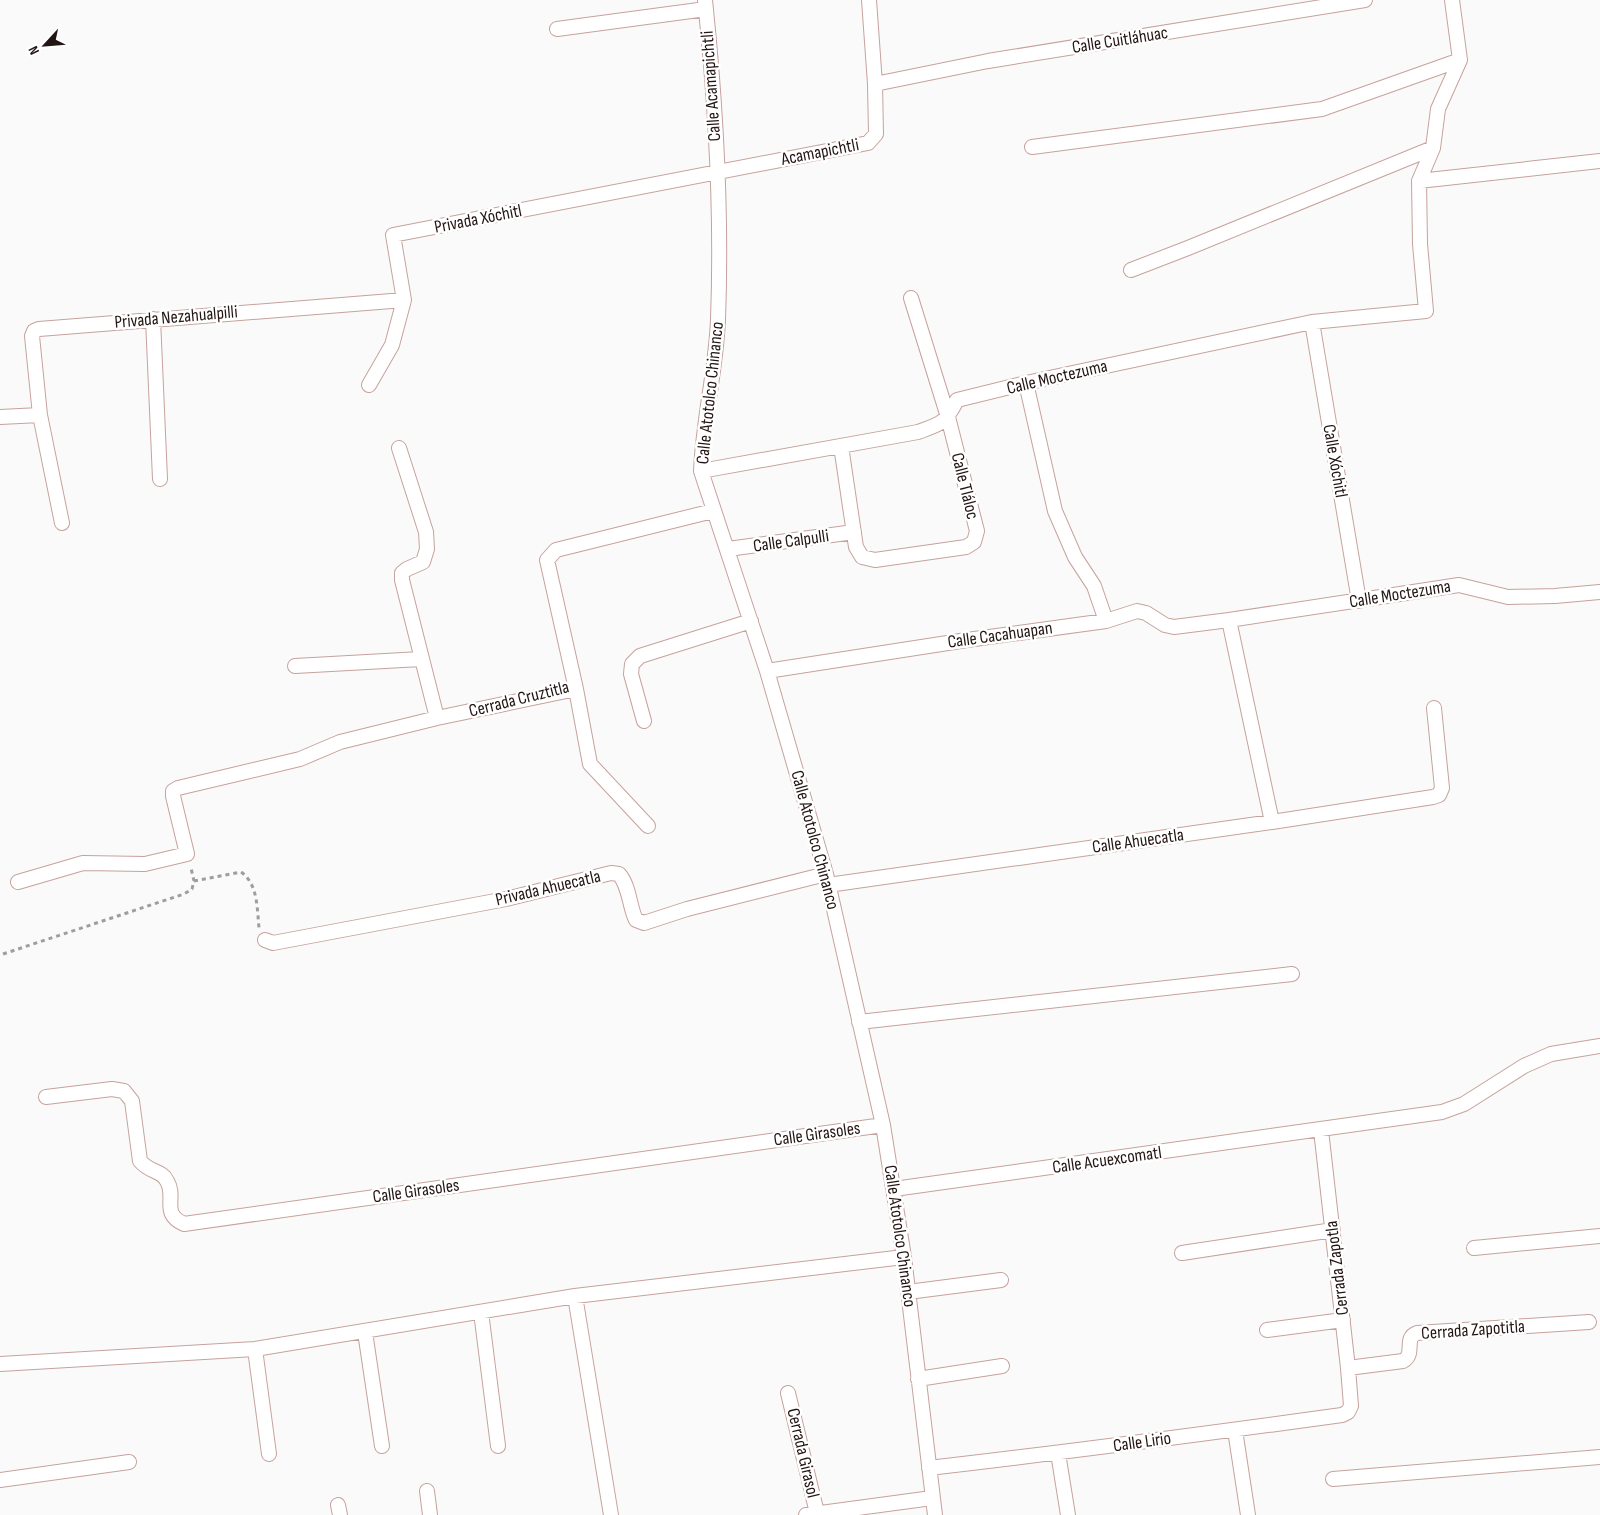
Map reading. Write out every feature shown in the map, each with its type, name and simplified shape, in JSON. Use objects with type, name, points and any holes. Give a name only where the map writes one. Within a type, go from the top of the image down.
[{"type":"street","name":"Acamapichtli","points":[[718,172],[868,143],[876,134],[870,0]]},
{"type":"street","name":"Calle Cuitláhuac","points":[[875,84],[988,62],[1365,0]]},
{"type":"street","points":[[1452,0],[1460,60],[1438,109],[1433,148],[1419,181],[1600,160]]},
{"type":"street","points":[[557,29],[705,5]]},
{"type":"street","name":"Calle Acamapichtli","points":[[705,5],[718,172]]},
{"type":"street","points":[[1032,147],[1322,108],[1460,60]]},
{"type":"street","points":[[1131,270],[1433,148]]},
{"type":"street","name":"Privada Xóchitl","points":[[370,385],[392,345],[404,300],[393,235],[718,172]]},
{"type":"street","name":"Calle Atotolco Chinanco","points":[[718,172],[718,322],[712,383],[702,448],[701,471],[767,671],[827,880],[884,1125],[904,1257],[935,1515]]},
{"type":"street","name":"Calle Moctezuma","points":[[701,471],[918,432],[938,425],[948,417],[957,400],[1026,383],[1312,322],[1426,311],[1420,244],[1419,181]]},
{"type":"street","name":"Calle Tláloc","points":[[841,446],[856,547],[862,557],[876,560],[966,547],[974,542],[976,531],[948,417],[911,298]]},
{"type":"street","name":"Privada Nezahualpilli","points":[[62,524],[40,415],[32,336],[34,331],[154,319],[404,300]]},
{"type":"street","points":[[154,319],[160,479]]},
{"type":"street","name":"Calle Xóchitl","points":[[1312,322],[1359,601]]},
{"type":"street","points":[[1026,383],[1055,511],[1075,557],[1094,586],[1106,621]]},
{"type":"street","points":[[0,418],[40,415]]},
{"type":"street","points":[[399,448],[426,532],[427,549],[423,562],[402,573],[402,580],[437,718]]},
{"type":"street","name":"Cerrada Cruztitla","points":[[187,854],[173,796],[173,791],[178,788],[300,759],[340,742],[437,718],[576,689],[547,560],[556,550],[713,510]]},
{"type":"street","name":"Calle Calpulli","points":[[728,549],[854,532]]},
{"type":"street","name":"Calle Moctezuma","points":[[1229,620],[1459,585],[1508,597],[1600,592]]},
{"type":"street","name":"Calle Cacahuapan","points":[[767,671],[1106,621],[1137,612],[1146,613],[1165,625],[1174,627],[1229,620]]},
{"type":"street","points":[[1229,620],[1272,822]]},
{"type":"street","points":[[644,720],[631,674],[632,664],[640,656],[751,621]]},
{"type":"street","points":[[294,666],[421,659]]},
{"type":"street","points":[[576,689],[590,764],[648,826]]},
{"type":"street","name":"Calle Ahuecatla","points":[[827,880],[1272,822],[1433,798],[1439,795],[1442,788],[1434,708]]},
{"type":"street","points":[[18,882],[83,863],[146,864],[187,854]]},
{"type":"street","name":"Privada Ahuecatla","points":[[265,940],[273,943],[506,898],[611,873],[619,874],[624,880],[632,913],[636,920],[644,923],[687,909],[827,880]]},
{"type":"street","points":[[859,1022],[1292,974]]},
{"type":"street","name":"Calle Acuexcomatl","points":[[894,1189],[1442,1112],[1464,1104],[1524,1066],[1550,1054],[1600,1046]]},
{"type":"street","name":"Calle Girasoles","points":[[46,1097],[112,1089],[124,1091],[132,1101],[140,1161],[145,1168],[161,1174],[166,1179],[170,1186],[171,1214],[176,1220],[184,1224],[884,1125]]},
{"type":"street","name":"Cerrada Zapotla","points":[[1321,1130],[1343,1320],[1350,1406]]},
{"type":"street","points":[[1182,1254],[1332,1230]]},
{"type":"street","points":[[1474,1248],[1600,1236]]},
{"type":"street","points":[[0,1364],[255,1349],[575,1296],[904,1257]]},
{"type":"street","points":[[908,1292],[1001,1280]]},
{"type":"street","points":[[575,1296],[611,1515]]},
{"type":"street","points":[[481,1312],[498,1446]]},
{"type":"street","points":[[1267,1330],[1343,1320]]},
{"type":"street","name":"Cerrada Zapotitla","points":[[1348,1368],[1403,1361],[1410,1353],[1409,1339],[1417,1332],[1589,1322]]},
{"type":"street","points":[[365,1332],[382,1446]]},
{"type":"street","points":[[255,1349],[269,1454]]},
{"type":"street","points":[[918,1378],[1002,1366]]},
{"type":"street","name":"Cerrada Girasol","points":[[788,1393],[812,1514]]},
{"type":"street","name":"Calle Lirio","points":[[929,1468],[1058,1453],[1342,1415],[1348,1412],[1350,1406]]},
{"type":"street","points":[[1235,1430],[1248,1515]]},
{"type":"street","points":[[1058,1453],[1068,1515]]},
{"type":"street","points":[[1333,1479],[1600,1457]]},
{"type":"street","points":[[0,1480],[129,1462]]},
{"type":"street","points":[[427,1491],[430,1515]]},
{"type":"street","points":[[812,1514],[932,1498]]},
{"type":"path","points":[[3,954],[184,894],[192,889],[194,881],[187,854]]},
{"type":"path","points":[[194,881],[241,872],[249,878],[254,889],[260,934],[265,940]]}]
